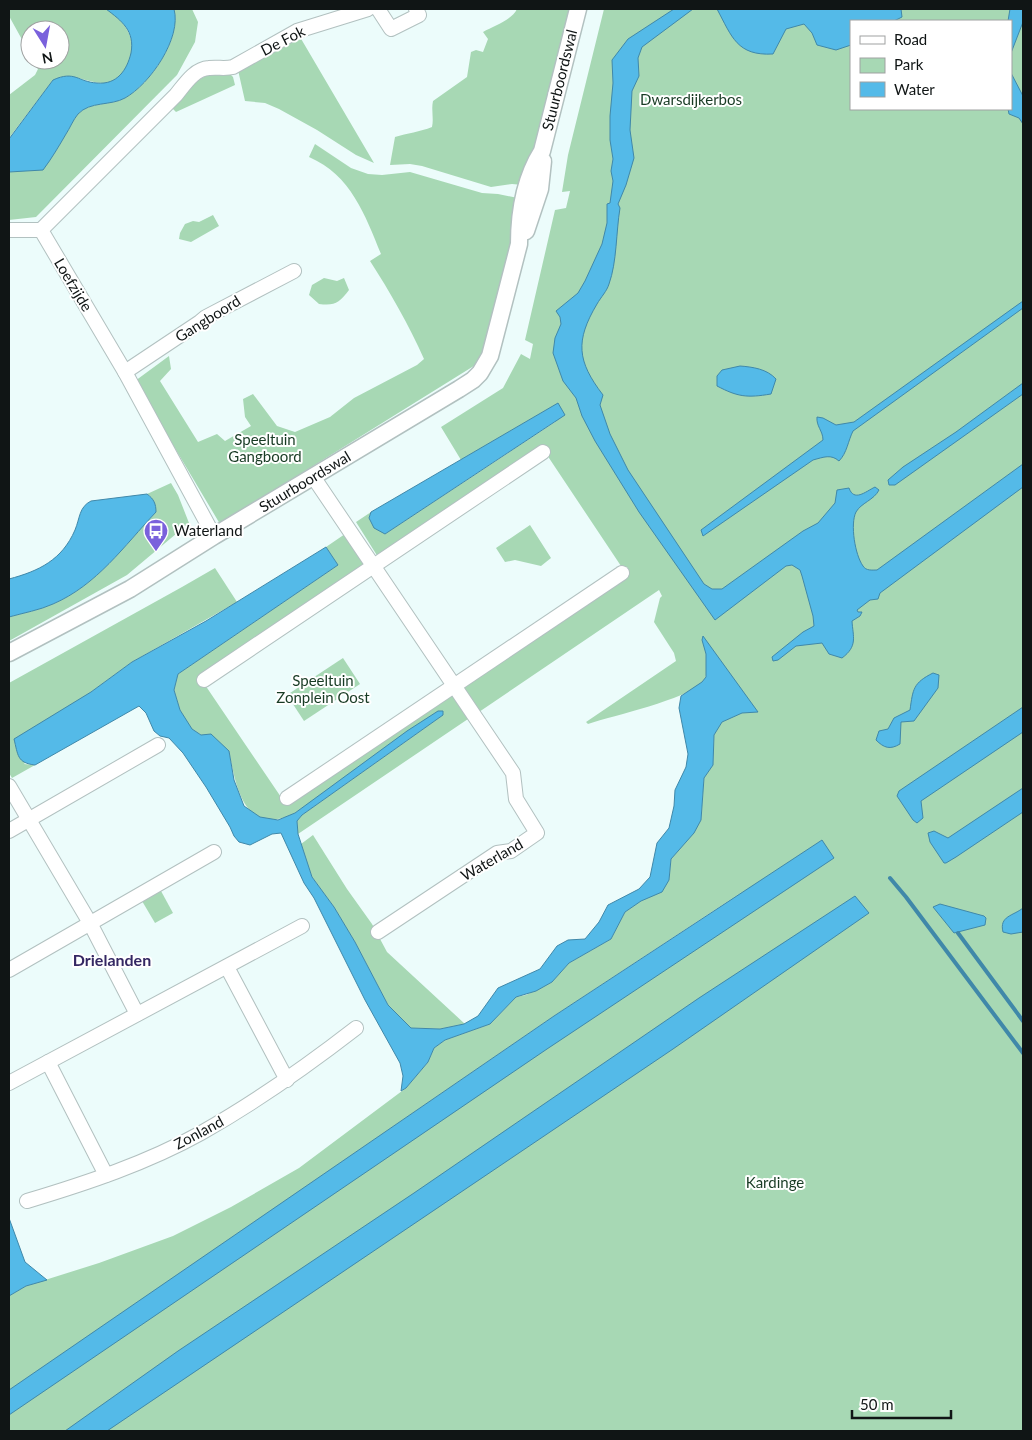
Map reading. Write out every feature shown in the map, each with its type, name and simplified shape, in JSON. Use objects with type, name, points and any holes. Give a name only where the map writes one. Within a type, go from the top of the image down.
[{"type":"street","name":"De Fok","points":[[41,230],[198,71],[208,68],[222,69],[233,67],[297,31],[368,9]]},
{"type":"street","points":[[378,9],[391,30],[419,15],[416,9]]},
{"type":"street","name":"Stuurboordswal","points":[[9,653],[130,589],[214,536],[459,390],[480,373],[486,365],[494,346],[519,244],[519,226],[526,189],[536,161],[542,151],[578,9]]},
{"type":"street","points":[[9,230],[41,230]]},
{"type":"street","name":"Loefzijde","points":[[41,230],[125,372],[214,536]]},
{"type":"street","name":"Gangboord","points":[[125,372],[206,317],[294,271]]},
{"type":"street","points":[[204,680],[542,452]]},
{"type":"street","name":"Waterland","points":[[314,478],[513,773],[516,799],[537,833],[511,851],[497,853],[378,932]]},
{"type":"street","points":[[287,798],[622,573]]},
{"type":"street","points":[[9,831],[158,745]]},
{"type":"street","points":[[9,786],[90,924],[137,1014]]},
{"type":"street","points":[[9,970],[214,852]]},
{"type":"street","points":[[9,1083],[302,926]]},
{"type":"street","points":[[227,967],[287,1080]]},
{"type":"street","name":"Zonland","points":[[27,1202],[151,1158],[200,1133],[287,1080],[356,1028]]},
{"type":"street","points":[[48,1062],[106,1175]]},
{"type":"green space","points":[[77,8],[108,10],[116,16],[129,33],[132,52],[129,62],[122,74],[111,82],[95,82],[71,77],[53,80],[9,138],[9,95],[35,75],[38,70],[70,70],[70,20],[20,20],[20,36],[9,16],[9,9]]},
{"type":"green space","points":[[174,9],[192,9],[198,22],[195,42],[177,75],[36,217],[9,220],[9,172],[43,169],[78,114],[88,107],[125,98],[135,91],[154,72],[169,47],[175,21]]},
{"type":"green space","points":[[517,9],[569,9],[535,147],[523,185],[512,184],[491,187],[422,166],[410,164],[390,165],[395,137],[432,127],[433,101],[467,77],[471,52],[476,50],[483,52],[488,39],[483,32],[507,20]]},
{"type":"green space","name":"Kardinge","points":[[604,9],[1023,9],[1023,1431],[9,1431],[9,1296],[26,1286],[99,1263],[173,1236],[231,1207],[299,1168],[406,1088],[428,1062],[434,1048],[445,1040],[490,1024],[516,997],[526,995],[552,982],[569,963],[611,939],[625,912],[669,880],[671,859],[701,820],[704,777],[713,765],[714,735],[721,722],[741,713],[706,667],[706,677],[703,682],[681,695],[588,724],[586,722],[676,661],[674,653],[654,622],[662,596],[659,590],[479,712],[463,688],[627,578],[625,572],[541,446],[378,557],[356,522],[371,512],[369,518],[385,534],[555,422],[547,410],[461,460],[441,427],[503,388],[521,354],[530,359],[533,344],[525,340],[555,210],[566,208],[570,191],[562,192],[568,155]],"holes":[[[745,890],[231,1238],[554,1016]]]},
{"type":"green space","points":[[300,37],[374,163],[356,155],[279,109],[265,103],[245,101],[238,70]]},
{"type":"green space","points":[[208,75],[231,75],[235,85],[176,112],[172,108],[196,81]]},
{"type":"green space","name":"Speeltuin Gangboord","points":[[315,144],[351,168],[368,174],[382,175],[410,172],[482,193],[523,199],[491,337],[477,364],[220,524],[135,381],[169,356],[171,369],[160,381],[198,442],[217,434],[225,441],[251,426],[245,417],[243,399],[253,394],[277,426],[295,432],[330,417],[354,398],[417,365],[424,359],[399,309],[370,261],[381,254],[362,211],[346,185],[336,174],[309,157]]},
{"type":"green space","points":[[213,215],[219,226],[191,242],[179,239],[185,224],[193,221],[199,222]]},
{"type":"green space","points":[[324,278],[337,281],[344,278],[349,290],[336,303],[319,304],[309,295],[312,285]]},
{"type":"green space","points":[[171,483],[189,523],[127,575],[9,641],[9,617],[53,604],[69,596],[96,576],[156,512],[150,496],[147,494]]},
{"type":"green space","points":[[530,525],[551,558],[541,566],[515,560],[505,562],[496,548]]},
{"type":"green space","points":[[345,534],[366,565],[201,679],[285,803],[452,695],[468,719],[298,834],[297,821],[302,815],[443,715],[295,813],[278,819],[265,819],[254,814],[246,805],[235,780],[229,751],[191,729],[180,710],[174,690],[178,674],[338,565],[326,547]]},
{"type":"green space","points":[[215,568],[237,602],[132,662],[91,692],[24,764],[35,765],[12,778],[9,773],[9,683]]},
{"type":"green space","name":"Speeltuin Zonplein Oost","points":[[343,658],[360,684],[304,721],[287,695]]},
{"type":"green space","points":[[313,835],[372,924],[387,952],[465,1024],[440,1029],[411,1028],[388,1005],[355,942],[334,907],[312,877],[301,844]]},
{"type":"green space","points":[[161,891],[173,913],[155,923],[142,901]]},
{"type":"water","points":[[106,9],[174,9],[173,33],[162,59],[144,82],[125,98],[88,107],[78,114],[43,170],[9,172],[9,139],[53,80],[72,76],[97,83],[110,82],[120,75],[127,65],[132,45],[129,33],[122,22]]},
{"type":"water","points":[[674,9],[693,9],[642,47],[638,58],[639,76],[632,91],[630,130],[634,158],[618,204],[620,208],[614,266],[608,287],[585,329],[582,351],[588,372],[603,395],[600,405],[610,434],[628,470],[704,584],[712,589],[722,589],[803,531],[818,523],[835,503],[837,490],[849,488],[851,492],[857,495],[875,487],[879,490],[858,509],[853,524],[854,539],[860,561],[866,569],[877,570],[1023,464],[1023,487],[880,593],[878,599],[870,600],[857,610],[862,612],[860,616],[852,621],[852,645],[847,654],[842,658],[829,654],[822,643],[796,646],[778,660],[773,661],[772,657],[803,632],[814,626],[800,570],[792,565],[786,566],[715,620],[639,512],[595,441],[582,416],[576,398],[563,381],[553,353],[555,338],[561,324],[560,317],[556,311],[578,293],[585,281],[602,244],[607,223],[607,204],[610,203],[613,181],[611,171],[613,159],[610,140],[613,83],[612,60],[628,39]]},
{"type":"water","points":[[717,9],[901,9],[902,17],[896,20],[850,20],[850,45],[836,50],[817,45],[812,33],[804,24],[786,29],[773,54],[751,52],[743,48],[737,43]]},
{"type":"water","points":[[1010,9],[1023,9],[1023,22],[1012,50],[1012,20],[1008,20]]},
{"type":"water","points":[[1012,75],[1023,96],[1023,124],[1019,118],[1009,114],[1008,110],[1012,110]]},
{"type":"water","points":[[1023,301],[1023,308],[853,431],[846,451],[839,461],[830,457],[813,460],[703,536],[701,530],[823,440],[817,417],[836,425],[854,422]]},
{"type":"water","points":[[740,366],[760,369],[776,379],[771,394],[743,396],[717,386],[717,376],[722,370]]},
{"type":"water","points":[[1023,383],[1023,394],[895,485],[889,485],[888,480],[903,467],[956,432]]},
{"type":"water","points":[[558,403],[565,415],[385,534],[374,528],[369,518],[371,512]]},
{"type":"water","points":[[147,494],[154,502],[156,512],[96,576],[69,596],[53,604],[9,617],[9,579],[40,568],[56,557],[70,540],[82,510],[87,503]]},
{"type":"water","points":[[326,547],[338,565],[178,674],[174,690],[180,710],[192,729],[201,735],[211,734],[229,751],[234,780],[244,806],[260,817],[278,820],[295,813],[407,731],[438,711],[443,711],[443,715],[302,815],[297,821],[298,834],[312,877],[334,907],[355,942],[388,1005],[411,1028],[440,1029],[464,1024],[478,1016],[498,988],[540,969],[557,946],[568,940],[585,939],[599,922],[608,905],[639,889],[650,877],[657,843],[669,828],[674,806],[675,790],[686,767],[688,754],[679,708],[681,696],[702,682],[706,677],[706,654],[702,640],[703,636],[758,712],[742,713],[722,722],[714,735],[713,765],[704,778],[701,820],[694,833],[671,859],[669,880],[662,892],[641,901],[625,912],[611,939],[569,963],[552,982],[536,991],[516,997],[490,1024],[445,1040],[434,1048],[428,1062],[406,1088],[401,1091],[403,1076],[400,1063],[365,1000],[314,898],[304,883],[281,833],[272,834],[250,845],[239,842],[183,753],[169,738],[160,736],[154,731],[146,713],[139,706],[35,765],[25,762],[19,757],[14,739],[91,692],[132,662],[206,621]]},
{"type":"water","points":[[933,673],[939,675],[938,688],[914,721],[901,722],[900,744],[893,747],[882,745],[876,740],[879,731],[888,729],[894,718],[910,710],[915,687],[921,680]]},
{"type":"water","points":[[1023,707],[1023,732],[921,801],[923,818],[917,823],[913,820],[897,796],[899,791]]},
{"type":"water","points":[[1023,788],[1023,812],[944,863],[930,842],[928,833],[934,831],[948,838]]},
{"type":"water","points":[[822,840],[834,858],[547,1049],[9,1415],[9,1390],[554,1016]]},
{"type":"water","points":[[855,896],[869,913],[673,1049],[107,1431],[65,1431],[178,1351],[414,1193],[699,998]]},
{"type":"water","points":[[940,904],[984,916],[986,918],[985,925],[954,933],[933,907]]},
{"type":"water","points":[[1023,908],[1023,932],[1011,934],[1003,932],[1002,927],[1005,919]]},
{"type":"water","points":[[9,1218],[25,1262],[47,1280],[26,1286],[9,1296]]},
{"type":"waterway","points":[[890,878],[1023,1053]]},
{"type":"waterway","points":[[958,933],[1023,1021]]},
{"type":"place","name":"Waterland","points":[[156,552]]},
{"type":"district","name":"Drielanden","points":[[112,960]]},
{"type":"park label","name":"Dwarsdijkerbos","points":[[691,100]]}]
